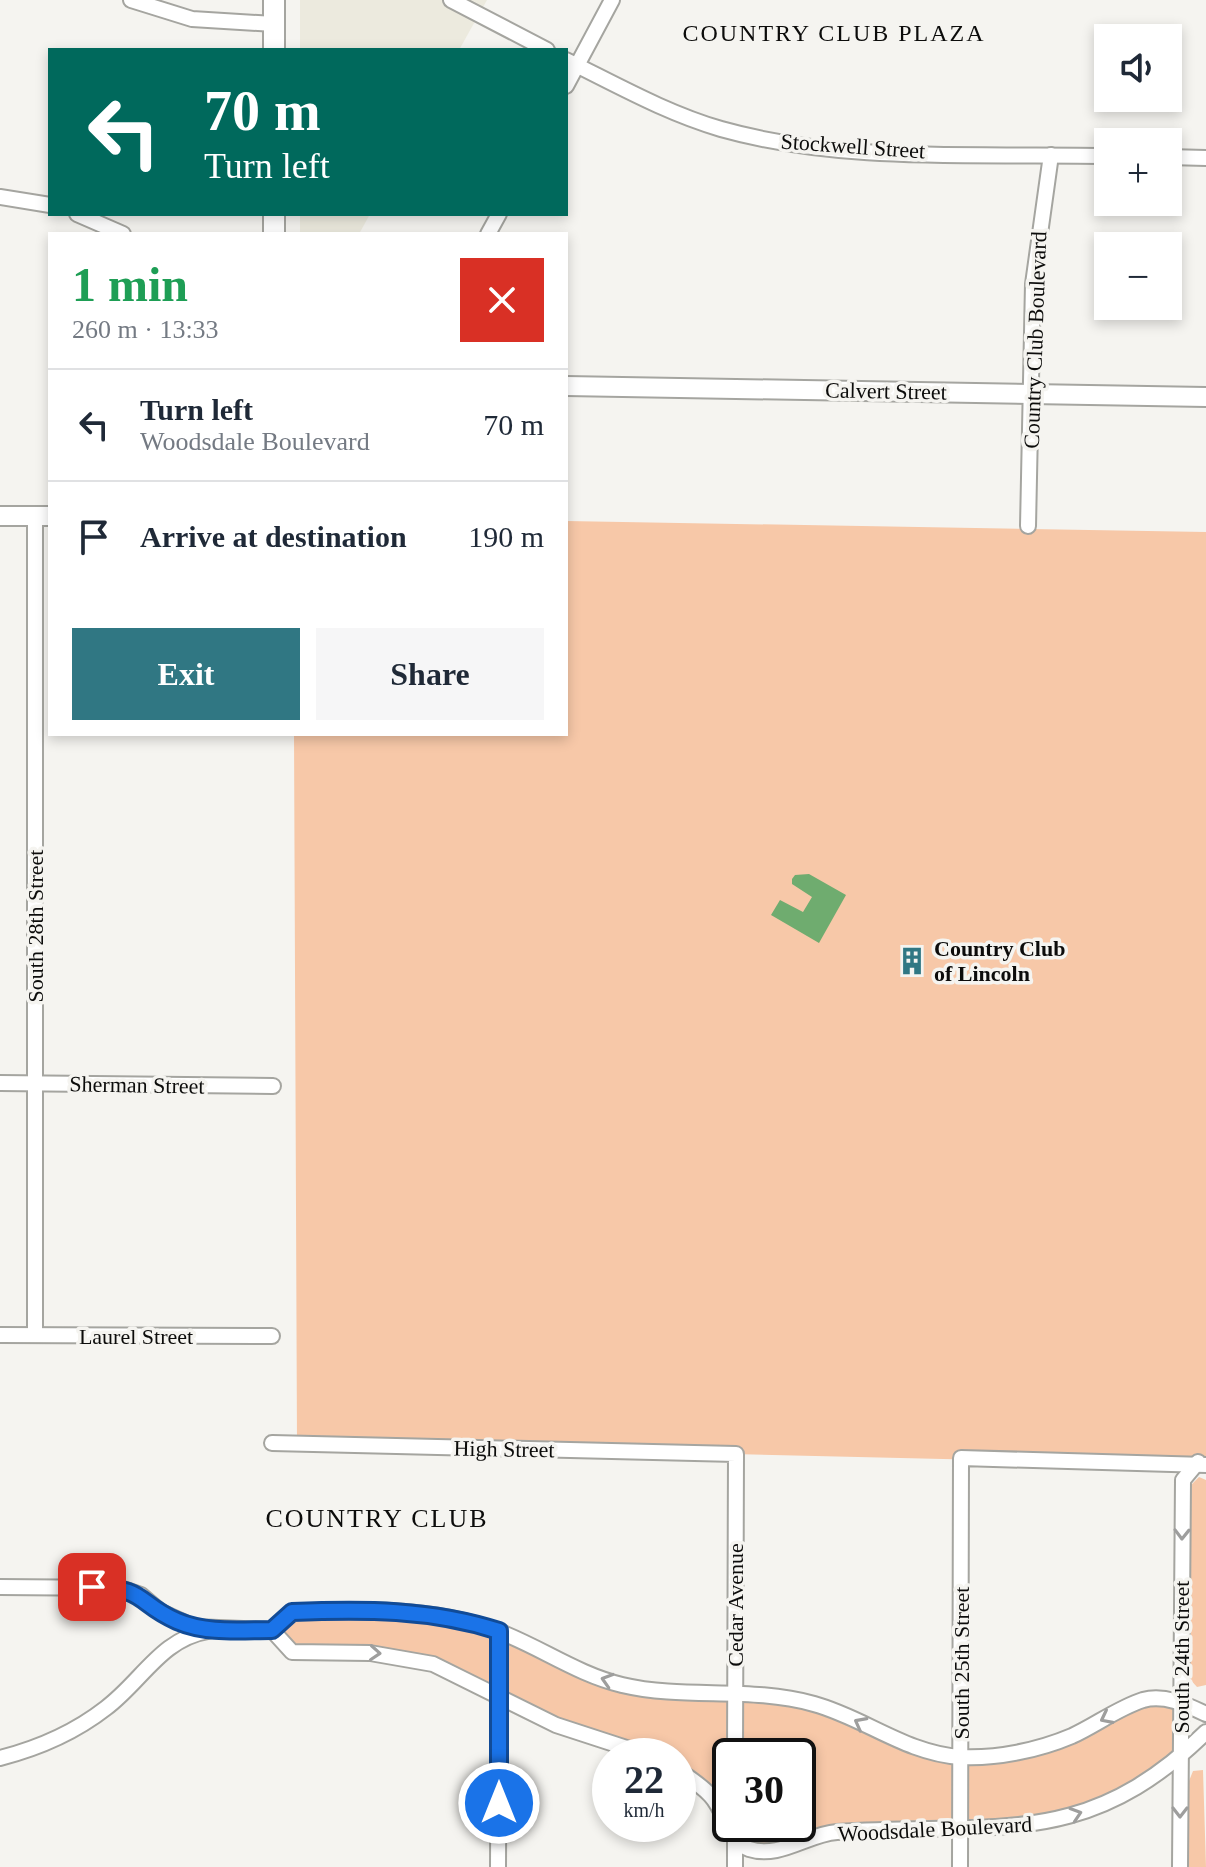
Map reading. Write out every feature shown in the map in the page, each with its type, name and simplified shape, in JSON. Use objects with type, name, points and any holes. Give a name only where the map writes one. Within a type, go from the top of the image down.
[{"type":"main road","points":[[274,0],[274,48]]},
{"type":"street","points":[[131,0],[192,19],[274,24]]},
{"type":"street","points":[[451,0],[543,48]]},
{"type":"street","points":[[571,62],[612,0]]},
{"type":"street","name":"Stockwell Street","points":[[571,62],[672,111],[770,140],[847,150],[1094,156]]},
{"type":"street","name":"Country Club Boulevard","points":[[1028,526],[1035,257],[1051,155]]},
{"type":"street","points":[[1182,157],[1206,158]]},
{"type":"street","points":[[0,197],[48,205]]},
{"type":"street","points":[[82,216],[118,232]]},
{"type":"street","name":"Calvert Street","points":[[568,386],[1206,397]]},
{"type":"street","points":[[0,516],[43,516]]},
{"type":"street","name":"South 28th Street","points":[[35,1335],[35,1083],[43,516]]},
{"type":"street","name":"Sherman Street","points":[[0,1083],[273,1086]]},
{"type":"street","name":"Laurel Street","points":[[0,1335],[272,1336]]},
{"type":"street","name":"High Street","points":[[272,1443],[736,1454]]},
{"type":"street","name":"Cedar Avenue","points":[[735,1738],[736,1454]]},
{"type":"street","name":"South 25th Street","points":[[960,1867],[961,1458],[1202,1464]]},
{"type":"street","name":"South 24th Street","points":[[1180,1867],[1183,1480],[1202,1464]]},
{"type":"street","points":[[0,1587],[120,1588],[141,1595],[177,1621],[212,1630]]},
{"type":"street","points":[[0,1758],[28,1751],[80,1727],[116,1700],[167,1648],[196,1633],[272,1630],[292,1612],[382,1610],[435,1615],[499,1631],[565,1665],[622,1685],[676,1693],[735,1692],[784,1696],[816,1704],[902,1743],[961,1757],[1038,1748],[1073,1735],[1144,1700],[1180,1702],[1206,1714]]},
{"type":"street","points":[[272,1630],[292,1652],[401,1655],[433,1664],[499,1694],[556,1725],[596,1738]]},
{"type":"street","points":[[498,1867],[499,1631]]},
{"type":"street","name":"Woodsdale Boulevard","points":[[816,1838],[834,1832],[1011,1829],[1081,1813],[1113,1800],[1180,1758],[1206,1732]]},
{"type":"street","points":[[696,1784],[712,1798]]},
{"type":"street","points":[[735,1842],[735,1867]]},
{"type":"street","name":"Woodsdale Boulevard","points":[[742,1842],[746,1848],[774,1851],[802,1842]]},
{"type":"shaded area","points":[[300,0],[487,0],[460,48],[300,48]]},
{"type":"shaded area","points":[[300,216],[369,216],[360,232],[300,232]]},
{"type":"shaded area","name":"Country Club of Lincoln","points":[[568,521],[1206,532],[1206,1465],[297,1444],[294,736],[568,736]]},
{"type":"shaded area","points":[[809,874],[846,895],[819,943],[771,915],[780,900],[803,912],[812,897],[792,884],[792,879],[795,875]]},
{"type":"shaded area","points":[[1199,1477],[1206,1480],[1206,1685],[1197,1687],[1189,1678],[1189,1487]]},
{"type":"shaded area","points":[[382,1610],[457,1619],[500,1632],[590,1674],[622,1685],[670,1692],[790,1698],[833,1710],[922,1750],[961,1757],[989,1757],[1033,1749],[1074,1735],[1136,1705],[1180,1702],[1180,1758],[1134,1787],[1093,1807],[1053,1819],[1014,1826],[837,1832],[816,1837],[816,1738],[712,1738],[712,1797],[696,1782],[696,1738],[592,1739],[570,1732],[433,1664],[363,1652],[292,1652],[272,1630],[292,1612]]},
{"type":"shaded area","points":[[1203,1770],[1206,1867],[1189,1867],[1189,1781],[1193,1771]]},
{"type":"shaded area","points":[[738,1842],[802,1842],[772,1851],[749,1849]]},
{"type":"place","name":"Country Club of Lincoln","points":[[912,961]]},
{"type":"district","name":"COUNTRY CLUB PLAZA","points":[[834,33]]},
{"type":"district","name":"COUNTRY CLUB","points":[[377,1518]]},
{"type":"route","points":[[92,1587],[129,1590],[177,1621],[212,1630],[272,1630],[292,1612],[382,1610],[469,1621],[499,1631],[499,1803]]}]
